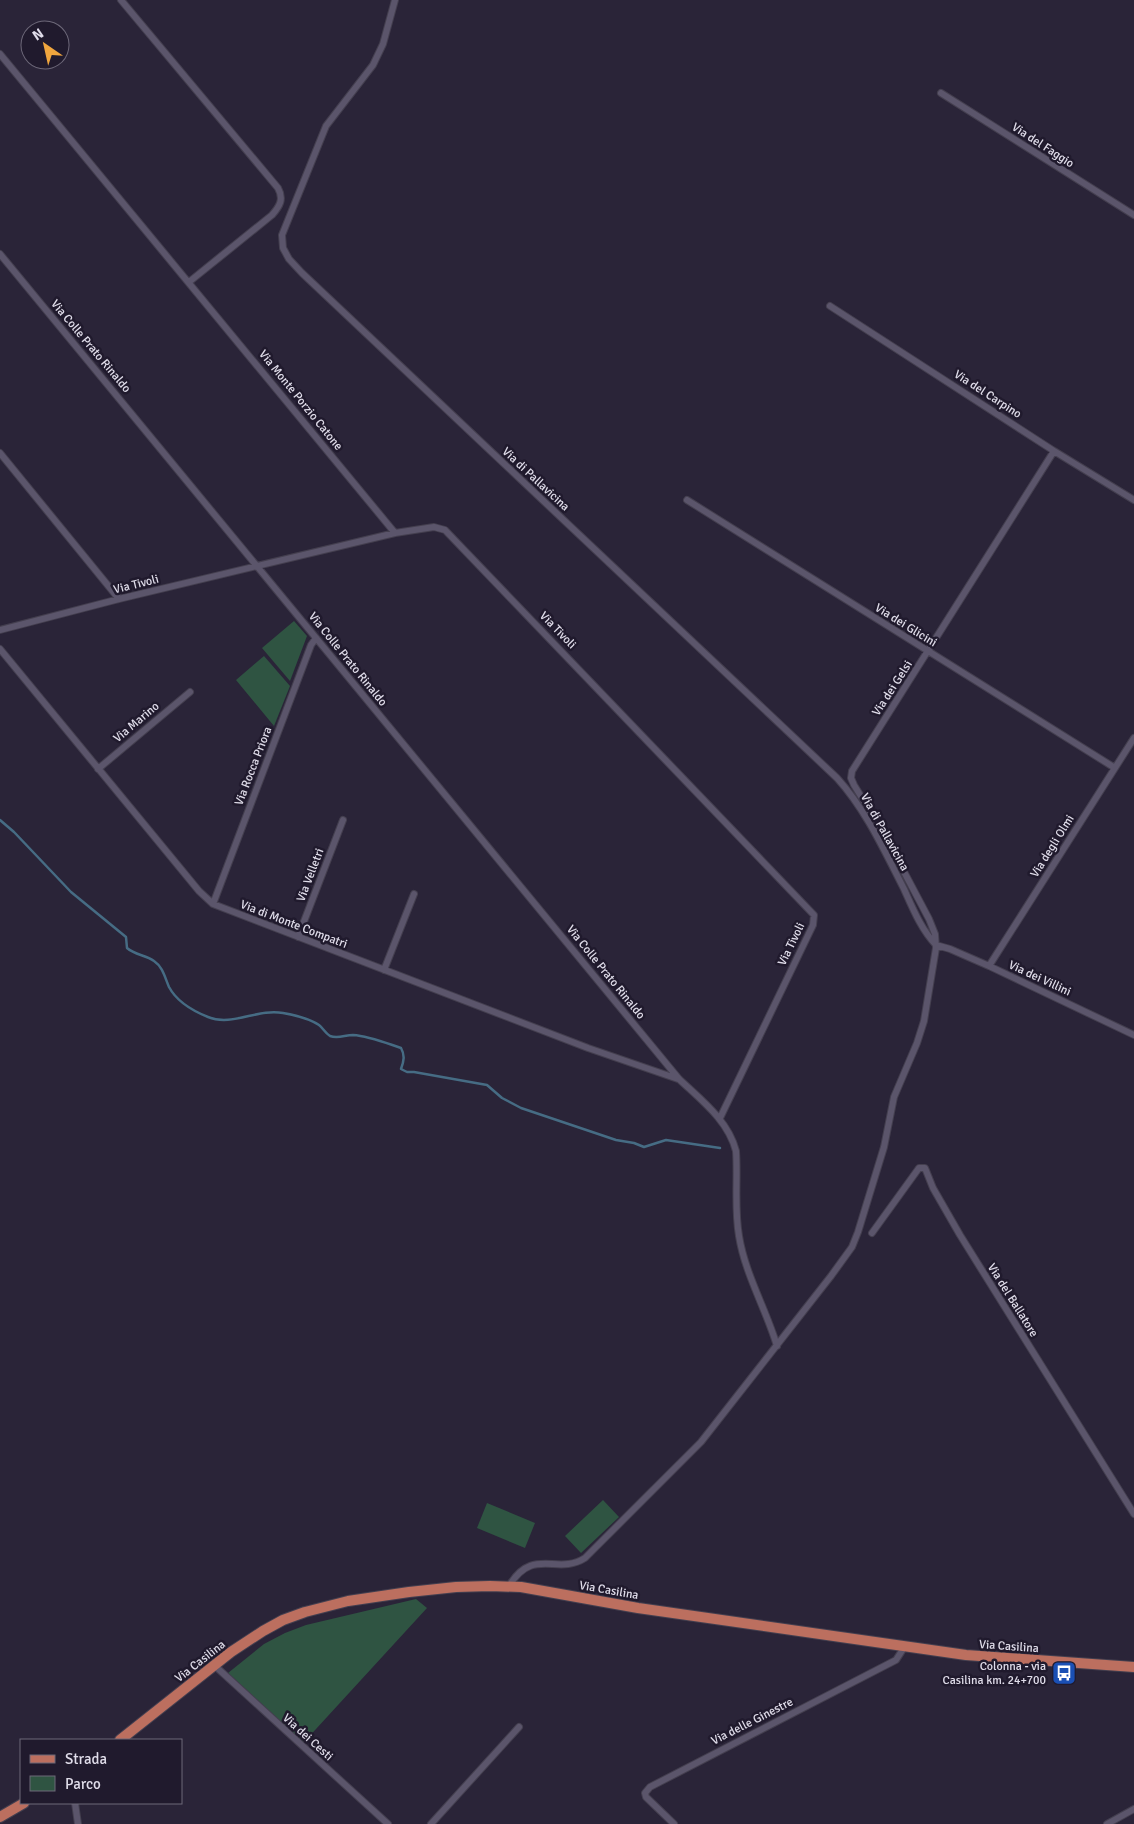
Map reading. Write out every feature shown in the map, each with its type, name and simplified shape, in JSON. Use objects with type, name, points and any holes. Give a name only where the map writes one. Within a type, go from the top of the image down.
[{"type":"main road","name":"Via Casilina","points":[[121,1739],[214,1665],[268,1628],[289,1617],[348,1601],[409,1592],[473,1586],[509,1586],[638,1608],[966,1656],[1134,1667]]},
{"type":"main road","points":[[0,1817],[22,1804]]},
{"type":"street","points":[[121,0],[281,194],[279,206],[272,215],[189,282]]},
{"type":"street","name":"Via di Pallavicina","points":[[395,0],[383,44],[373,65],[326,126],[282,235],[283,248],[289,259],[302,274],[837,778],[866,817],[923,928],[936,945]]},
{"type":"street","name":"Via Monte Porzio Catone","points":[[0,54],[395,534]]},
{"type":"street","name":"Via del Faggio","points":[[941,93],[1134,215]]},
{"type":"street","name":"Via Colle Prato Rinaldo","points":[[0,254],[679,1079],[720,1118],[730,1134],[736,1151],[736,1211],[739,1237],[746,1262],[777,1346]]},
{"type":"street","name":"Via del Carpino","points":[[830,306],[1054,451],[1134,500]]},
{"type":"street","name":"Via dei Gelsi","points":[[936,945],[928,919],[883,832],[854,785],[851,776],[854,766],[1054,451]]},
{"type":"street","points":[[0,453],[119,599]]},
{"type":"street","name":"Via dei Glicini","points":[[687,500],[1115,768]]},
{"type":"street","name":"Via Tivoli","points":[[0,630],[119,599],[395,534],[434,527],[445,530],[814,915],[813,925],[720,1118]]},
{"type":"street","name":"Via Rocca Priora","points":[[213,904],[311,645],[316,638]]},
{"type":"street","name":"Via di Monte Compatri","points":[[0,649],[198,890],[213,904],[588,1048],[679,1079]]},
{"type":"street","name":"Via Marino","points":[[98,769],[190,692]]},
{"type":"street","name":"Via degli Olmi","points":[[989,966],[1134,738]]},
{"type":"street","name":"Via Velletri","points":[[298,937],[343,820]]},
{"type":"street","points":[[384,970],[414,894]]},
{"type":"street","points":[[509,1586],[519,1574],[532,1565],[540,1563],[570,1564],[578,1562],[588,1555],[694,1451],[849,1252],[856,1239],[886,1136],[894,1097],[923,1026],[936,945]]},
{"type":"street","name":"Via dei Villini","points":[[936,945],[989,966],[1134,1035]]},
{"type":"street","name":"Via del Ballatore","points":[[872,1233],[918,1170],[924,1167],[933,1188],[960,1235],[1134,1514]]},
{"type":"street","name":"Via delle Ginestre","points":[[674,1824],[646,1797],[650,1787],[896,1660],[905,1646]]},
{"type":"street","name":"Via dei Cesti","points":[[214,1665],[388,1824]]},
{"type":"street","points":[[431,1824],[519,1727]]},
{"type":"street","points":[[75,1804],[78,1824]]},
{"type":"street","points":[[1106,1824],[1134,1809]]},
{"type":"green space","points":[[294,621],[307,636],[290,681],[262,648]]},
{"type":"green space","points":[[264,656],[290,686],[274,726],[236,680]]},
{"type":"green space","points":[[603,1500],[619,1517],[581,1553],[565,1536]]},
{"type":"green space","points":[[487,1503],[535,1523],[525,1548],[477,1528]]},
{"type":"green space","points":[[416,1599],[427,1608],[303,1742],[228,1673],[264,1644],[285,1633],[306,1625]]},
{"type":"waterway","points":[[0,820],[14,832],[71,892],[126,937],[127,948],[157,963],[176,997],[202,1015],[226,1020],[274,1012],[297,1016],[319,1025],[330,1036],[359,1036],[401,1048],[404,1058],[401,1069],[407,1072],[487,1085],[502,1098],[521,1108],[616,1140],[644,1147],[666,1140],[720,1148]]},
{"type":"place","name":"Colonna - via Casilina km. 24+700","points":[[1064,1673]]}]
